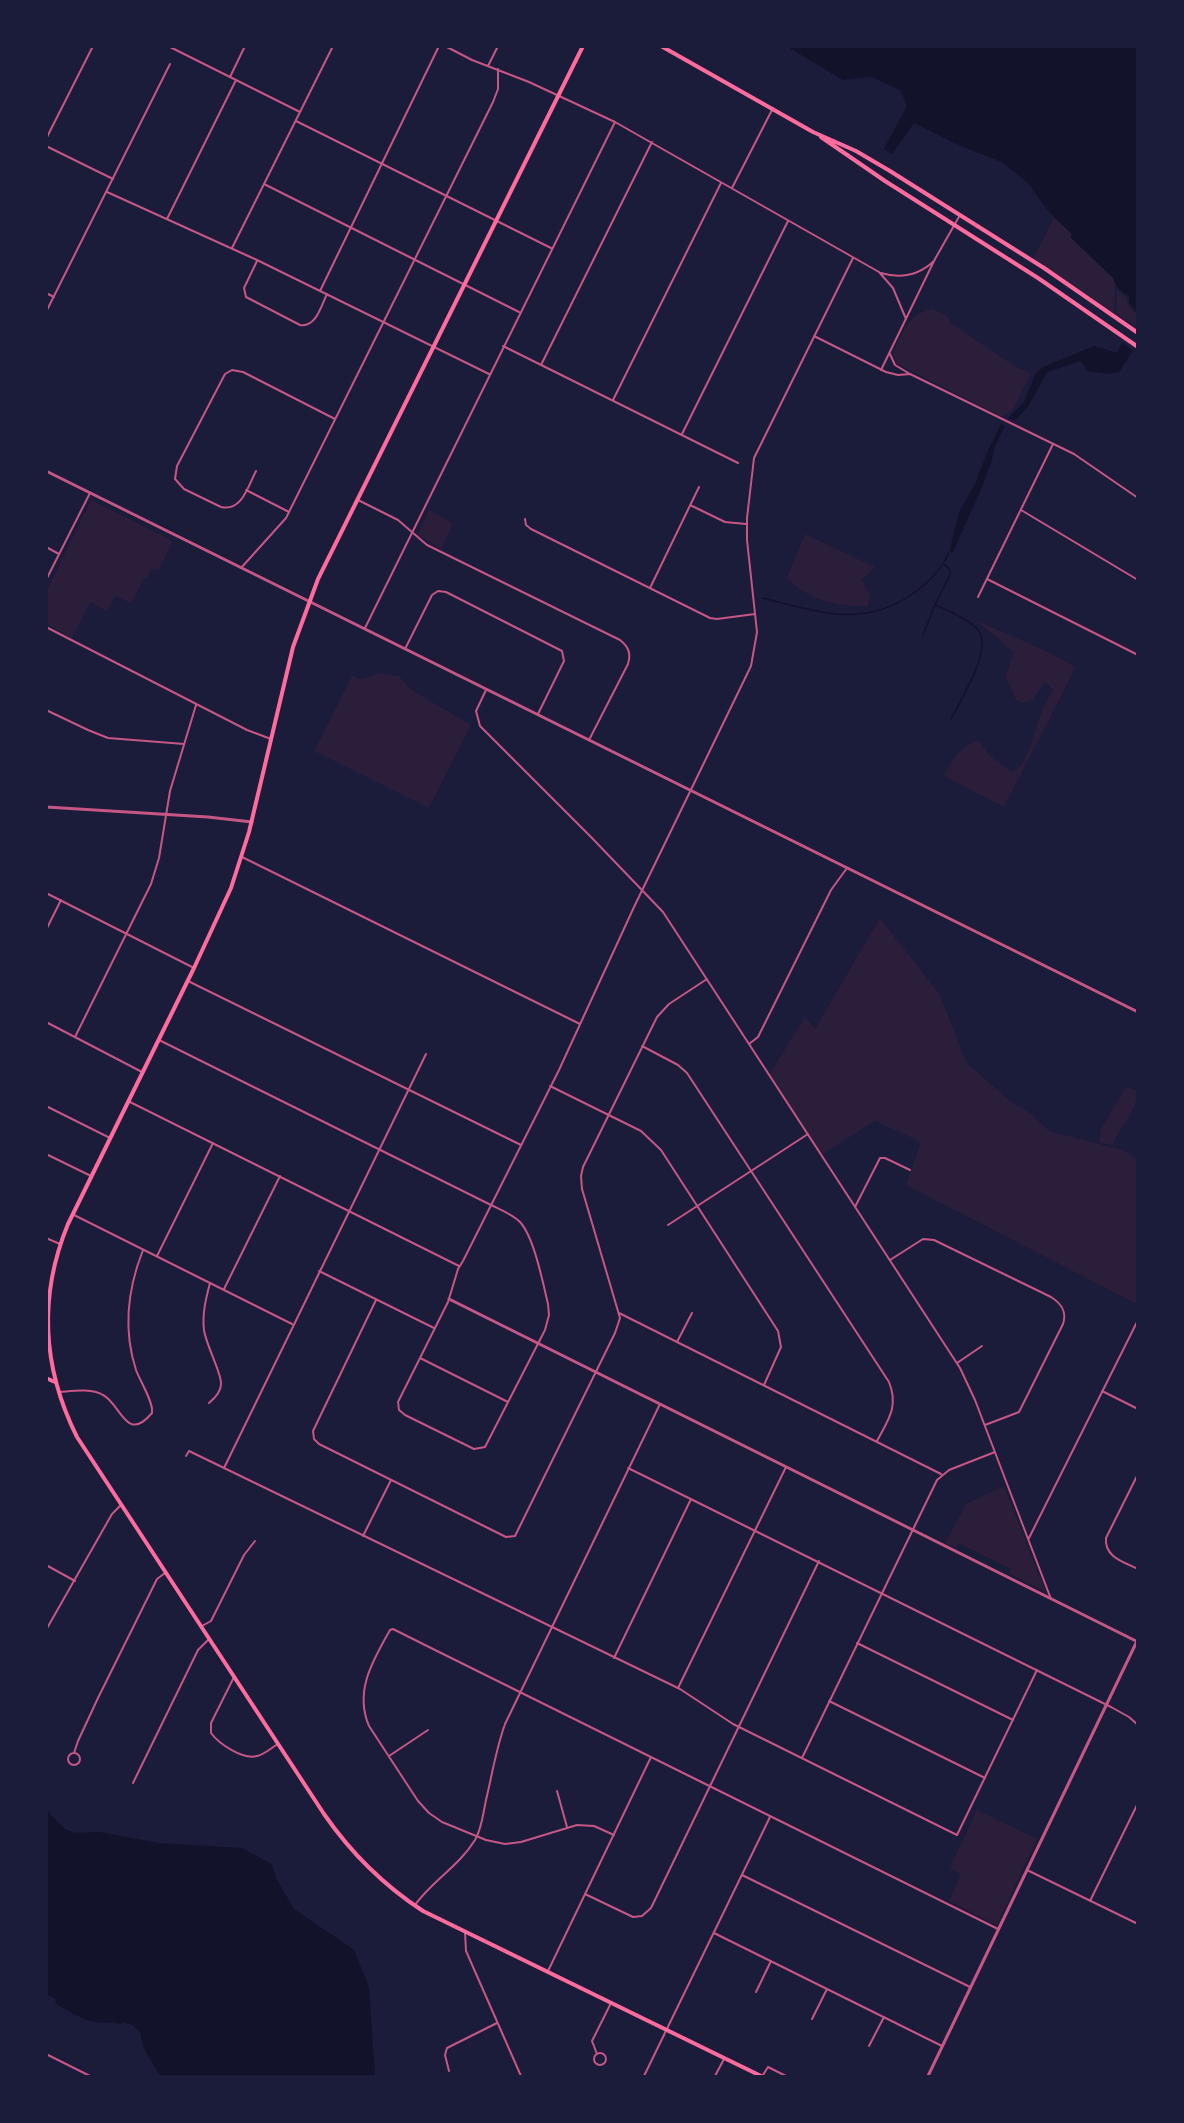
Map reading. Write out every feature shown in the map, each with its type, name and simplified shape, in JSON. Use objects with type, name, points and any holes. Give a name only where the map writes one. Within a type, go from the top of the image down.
[{"type":"main road","points":[[582,46],[326,561],[309,602],[293,647],[252,822],[220,916],[72,1214],[60,1244],[51,1281],[47,1317],[50,1355],[58,1392],[77,1437],[332,1826],[354,1853],[388,1886],[415,1905],[465,1932],[761,2076]]},
{"type":"main road","points":[[662,46],[813,132],[1038,278],[1137,347]]},
{"type":"main road","points":[[813,132],[856,151],[960,214],[1044,268],[1137,333]]},
{"type":"main road","points":[[1038,278],[1044,268]]},
{"type":"main road","points":[[46,1378],[56,1383]]},
{"type":"street","points":[[46,139],[93,46]]},
{"type":"street","points":[[168,46],[300,112]]},
{"type":"street","points":[[230,77],[245,46]]},
{"type":"street","points":[[232,248],[333,46]]},
{"type":"street","points":[[320,291],[439,46]]},
{"type":"street","points":[[446,46],[558,96],[652,142],[879,272],[891,276],[909,275],[922,270],[935,259]]},
{"type":"street","points":[[488,66],[498,46]]},
{"type":"street","points":[[46,312],[170,63]]},
{"type":"street","points":[[241,568],[282,523],[289,512],[493,102],[498,89],[498,69]]},
{"type":"street","points":[[167,219],[236,80]]},
{"type":"street","points":[[732,188],[773,108]]},
{"type":"street","points":[[296,121],[552,248]]},
{"type":"street","points":[[364,629],[615,123]]},
{"type":"street","points":[[542,365],[652,142]]},
{"type":"street","points":[[46,146],[113,180]]},
{"type":"street","points":[[613,400],[721,182]]},
{"type":"street","points":[[264,184],[520,312]]},
{"type":"street","points":[[107,192],[232,248],[489,374]]},
{"type":"street","points":[[881,370],[935,259],[960,214]]},
{"type":"street","points":[[681,434],[788,220]]},
{"type":"street","points":[[159,1040],[491,1205],[518,1221],[530,1238],[549,1304],[547,1323],[487,1445],[481,1450],[474,1449],[402,1413],[398,1402],[449,1299],[460,1266],[491,1205],[520,1145],[550,1086],[751,666],[757,638],[747,524],[754,458],[853,258]]},
{"type":"street","points":[[257,260],[244,288],[246,297],[300,326],[307,326],[313,322],[327,294]]},
{"type":"street","points":[[879,272],[893,288],[906,319]]},
{"type":"street","points":[[46,293],[54,297]]},
{"type":"street","points":[[814,336],[881,370],[898,375],[910,374]]},
{"type":"street","points":[[503,346],[738,463]]},
{"type":"street","points":[[889,353],[895,365],[910,374],[1074,454],[1137,498]]},
{"type":"street","points":[[256,471],[239,504],[232,508],[225,508],[184,489],[175,479],[177,466],[225,374],[232,370],[243,372],[335,419]]},
{"type":"street","points":[[978,597],[1053,444]]},
{"type":"street","points":[[46,471],[1137,1012]]},
{"type":"street","points":[[650,588],[699,487]]},
{"type":"street","points":[[246,490],[289,512]]},
{"type":"street","points":[[46,580],[90,493]]},
{"type":"street","points":[[357,499],[398,520],[427,544],[620,640],[628,650],[630,656],[628,664],[589,740]]},
{"type":"street","points":[[690,505],[726,522],[747,524]]},
{"type":"street","points":[[1021,510],[1137,580]]},
{"type":"street","points":[[525,519],[526,525],[531,529],[713,618],[755,614]]},
{"type":"street","points":[[46,547],[59,554]]},
{"type":"street","points":[[987,579],[1137,655]]},
{"type":"street","points":[[405,649],[432,595],[440,591],[546,642],[560,649],[564,657],[537,714]]},
{"type":"street","points":[[46,627],[196,705],[271,740]]},
{"type":"street","points":[[487,690],[476,711],[480,726],[643,889],[663,912],[957,1363],[985,1425],[1051,1599]]},
{"type":"street","points":[[75,1036],[156,870],[170,791],[196,705]]},
{"type":"street","points":[[46,710],[108,738],[184,744]]},
{"type":"street","points":[[46,807],[252,822]]},
{"type":"street","points":[[242,856],[580,1024]]},
{"type":"street","points":[[749,1044],[758,1037],[831,890],[847,868]]},
{"type":"street","points":[[46,893],[194,968]]},
{"type":"street","points":[[46,930],[62,900]]},
{"type":"street","points":[[376,1300],[313,1434],[319,1444],[506,1537],[515,1536],[615,1333],[620,1318],[581,1184],[583,1167],[660,1013],[669,1004],[707,979]]},
{"type":"street","points":[[188,981],[520,1145]]},
{"type":"street","points":[[46,1022],[142,1072]]},
{"type":"street","points":[[642,1046],[678,1065],[687,1073],[889,1382],[894,1398],[892,1411],[877,1441]]},
{"type":"street","points":[[224,1468],[426,1054]]},
{"type":"street","points":[[550,1086],[641,1131],[657,1145],[778,1331],[781,1347],[764,1385]]},
{"type":"street","points":[[128,1101],[460,1266]]},
{"type":"street","points":[[46,1106],[110,1138]]},
{"type":"street","points":[[668,1226],[808,1134]]},
{"type":"street","points":[[156,1256],[213,1143]]},
{"type":"street","points":[[46,1154],[91,1176]]},
{"type":"street","points":[[855,1207],[880,1158],[885,1158],[910,1170]]},
{"type":"street","points":[[224,1290],[280,1176]]},
{"type":"street","points":[[72,1214],[293,1324]]},
{"type":"street","points":[[46,1238],[60,1244]]},
{"type":"street","points":[[890,1260],[923,1239],[934,1240],[1062,1305],[1065,1315],[1064,1324],[1019,1412],[985,1425]]},
{"type":"street","points":[[58,1392],[86,1391],[103,1395],[130,1424],[141,1423],[151,1415],[152,1405],[144,1391],[133,1359],[128,1322],[131,1288],[143,1250]]},
{"type":"street","points":[[319,1271],[434,1328]]},
{"type":"street","points":[[209,1403],[222,1386],[221,1378],[208,1349],[204,1330],[204,1306],[210,1283]]},
{"type":"street","points":[[449,1299],[1137,1640],[928,2076]]},
{"type":"street","points":[[619,1313],[942,1474]]},
{"type":"street","points":[[677,1342],[692,1313]]},
{"type":"street","points":[[1029,1539],[1137,1320]]},
{"type":"street","points":[[957,1363],[982,1346]]},
{"type":"street","points":[[420,1358],[509,1402]]},
{"type":"street","points":[[1102,1391],[1137,1409]]},
{"type":"street","points":[[415,1905],[465,1853],[477,1836],[501,1734],[519,1692],[660,1404]]},
{"type":"street","points":[[186,1456],[189,1451],[678,1689],[738,1726],[957,1835],[1037,1670]]},
{"type":"street","points":[[802,1758],[935,1484],[942,1474],[949,1470],[995,1452]]},
{"type":"street","points":[[678,1689],[786,1467]]},
{"type":"street","points":[[628,1468],[1106,1704],[1129,1717],[1137,1725]]},
{"type":"street","points":[[1137,1474],[1106,1539],[1106,1545],[1113,1556],[1137,1569]]},
{"type":"street","points":[[363,1537],[391,1480]]},
{"type":"street","points":[[614,1658],[691,1499]]},
{"type":"street","points":[[46,1630],[112,1514],[121,1505]]},
{"type":"street","points":[[201,1627],[211,1621],[244,1555],[255,1541]]},
{"type":"street","points":[[585,1894],[633,1917],[642,1916],[647,1912],[819,1561]]},
{"type":"street","points":[[46,1565],[75,1581]]},
{"type":"street","points":[[74,1753],[157,1579],[165,1573]]},
{"type":"street","points":[[614,1834],[589,1825],[567,1827],[513,1843],[498,1843],[442,1822],[429,1813],[369,1726],[364,1713],[362,1698],[367,1676],[389,1632],[393,1629],[998,1929]]},
{"type":"street","points":[[133,1783],[198,1650],[209,1639]]},
{"type":"street","points":[[857,1643],[1013,1720]]},
{"type":"street","points":[[234,1677],[210,1723],[214,1737],[224,1745],[252,1757],[261,1755],[278,1744]]},
{"type":"street","points":[[830,1701],[985,1778]]},
{"type":"street","points":[[389,1756],[428,1730]]},
{"type":"street","points":[[548,1973],[651,1757]]},
{"type":"street","points":[[557,1791],[567,1827]]},
{"type":"street","points":[[1090,1901],[1137,1803]]},
{"type":"street","points":[[644,2076],[770,1816]]},
{"type":"street","points":[[1027,1870],[1137,1924]]},
{"type":"street","points":[[742,1875],[970,1988]]},
{"type":"street","points":[[465,1932],[466,1951],[520,2076]]},
{"type":"street","points":[[714,1933],[942,2046]]},
{"type":"street","points":[[756,1992],[771,1961]]},
{"type":"street","points":[[812,2019],[827,1989]]},
{"type":"street","points":[[597,2054],[593,2046],[593,2038],[611,2003]]},
{"type":"street","points":[[869,2046],[884,2017]]},
{"type":"street","points":[[449,2071],[445,2055],[447,2048],[497,2023]]},
{"type":"street","points":[[46,2054],[90,2076]]},
{"type":"street","points":[[715,2076],[724,2059]]},
{"type":"street","points":[[761,2076],[768,2067],[786,2076]]},
{"type":"shaded area","points":[[788,47],[1137,47],[1137,312],[1129,303],[1129,296],[1119,289],[1113,278],[1070,237],[1072,234],[1048,211],[1028,183],[1002,162],[963,147],[914,123],[892,154],[884,149],[907,106],[901,91],[872,77],[843,80]]},
{"type":"shaded area","points":[[1054,218],[1114,278],[1114,317],[1032,261]]},
{"type":"shaded area","points":[[1117,290],[1127,298],[1128,305],[1137,315],[1137,328],[1116,313]]},
{"type":"shaded area","points":[[933,309],[946,315],[952,324],[1030,375],[1014,408],[1002,417],[896,363],[893,353],[907,325],[918,315]]},
{"type":"shaded area","points":[[1122,343],[1133,351],[1119,372],[1109,374],[1087,371],[1081,361],[1047,372],[1029,405],[1016,419],[1008,418],[1024,402],[1036,373],[1043,367],[1094,346],[1117,353]]},
{"type":"shaded area","points":[[1001,424],[1005,426],[995,446],[991,464],[952,554],[950,549],[959,512],[975,484]]},
{"type":"shaded area","points":[[91,500],[170,539],[172,543],[159,570],[151,569],[131,603],[115,596],[107,611],[90,602],[72,638],[47,624],[47,590]]},
{"type":"shaded area","points":[[429,510],[453,523],[441,549],[418,535]]},
{"type":"shaded area","points":[[805,534],[875,567],[862,580],[870,595],[868,606],[824,601],[804,592],[787,578]]},
{"type":"shaded area","points":[[976,620],[1076,667],[1004,807],[944,776],[957,755],[966,746],[978,740],[993,758],[1013,772],[1027,754],[1041,713],[1053,690],[1045,682],[1033,699],[1023,703],[1016,700],[1006,677],[1013,653]]},
{"type":"shaded area","points":[[379,673],[400,677],[410,689],[471,725],[429,808],[314,751],[352,676],[362,679]]},
{"type":"shaded area","points":[[880,918],[940,995],[966,1062],[1010,1101],[1030,1113],[1049,1131],[1122,1150],[1137,1158],[1137,1304],[906,1185],[921,1142],[875,1121],[821,1155],[769,1075],[805,1017],[815,1029]]},
{"type":"shaded area","points":[[1126,1087],[1137,1090],[1132,1112],[1112,1145],[1099,1142],[1101,1129]]},
{"type":"shaded area","points":[[1004,1486],[1046,1592],[1008,1573],[1011,1569],[962,1545],[958,1544],[956,1548],[945,1543],[966,1504]]},
{"type":"shaded area","points":[[46,1807],[65,1829],[75,1833],[99,1832],[159,1843],[242,1848],[271,1864],[276,1878],[294,1909],[354,1950],[369,1987],[375,2076],[160,2076],[145,2050],[141,2034],[133,2025],[123,2022],[121,2024],[90,2021],[72,2015],[56,2004],[55,1998],[46,1995]]},
{"type":"shaded area","points":[[977,1810],[1037,1839],[997,1925],[949,1901],[961,1874],[950,1868]]},
{"type":"waterway","points":[[762,598],[842,614],[861,614],[880,610],[899,602],[923,586],[940,568],[950,551]]},
{"type":"waterway","points":[[923,635],[950,575],[950,570],[944,564]]},
{"type":"waterway","points":[[935,605],[968,621],[981,635],[981,654],[977,666],[951,719]]}]
